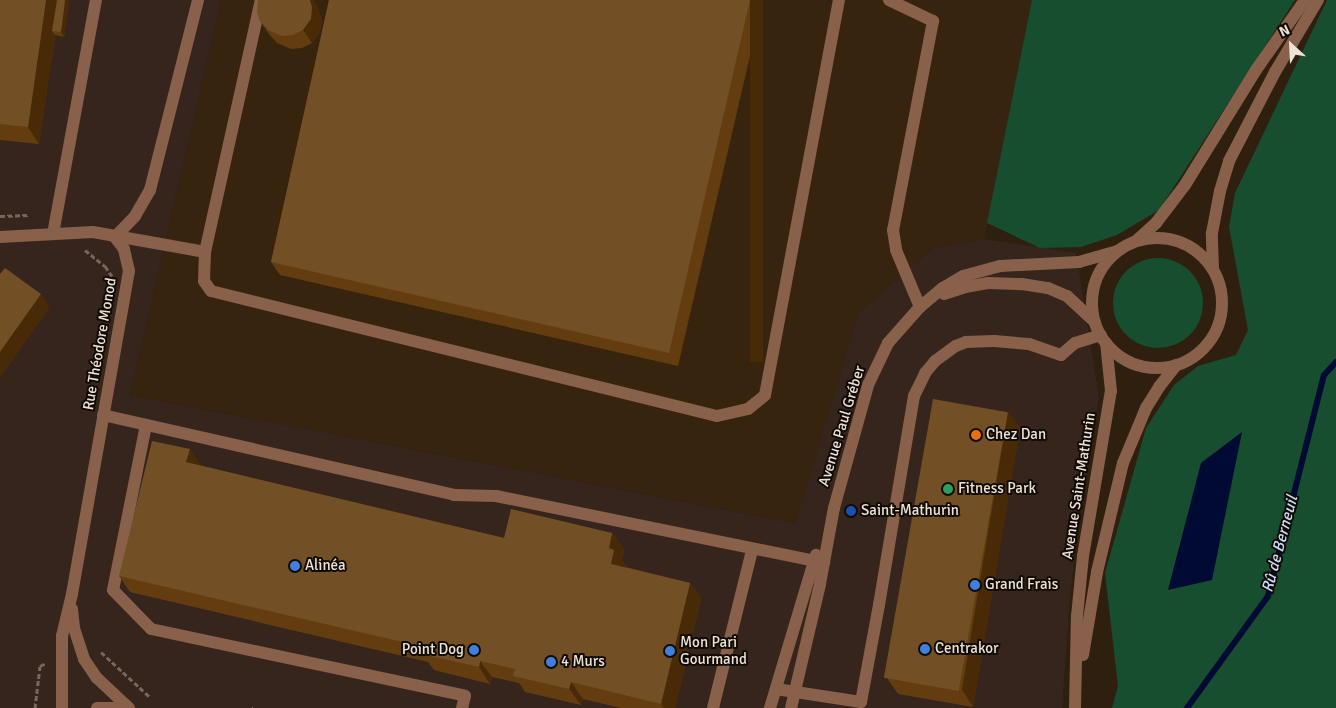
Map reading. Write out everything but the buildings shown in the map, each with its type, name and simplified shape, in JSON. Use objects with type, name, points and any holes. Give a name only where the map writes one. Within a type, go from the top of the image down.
[{"type":"street","points":[[53,234],[96,0]]},
{"type":"street","points":[[115,237],[135,216],[150,190],[198,0]]},
{"type":"street","points":[[261,0],[206,252],[204,281],[211,291],[717,416],[748,409],[765,395],[839,0]]},
{"type":"street","points":[[889,0],[933,21],[893,230],[896,250],[920,307]]},
{"type":"street","points":[[1136,242],[1160,219],[1185,185],[1266,55],[1305,0]]},
{"type":"street","points":[[1213,269],[1213,228],[1229,161],[1275,72],[1318,0]]},
{"type":"street","points":[[0,237],[93,232],[206,252]]},
{"type":"street","name":"Rue Théodore Monod","points":[[62,708],[62,636],[72,594],[129,271],[124,249],[115,237]]},
{"type":"street","points":[[1154,238],[1179,242],[1196,250],[1213,269],[1220,286],[1222,298],[1217,328],[1203,349],[1193,357],[1176,365],[1160,368],[1138,365],[1118,355],[1103,339],[1095,323],[1092,307],[1094,286],[1103,267],[1117,251],[1136,242],[1154,238]]},
{"type":"street","name":"Avenue Paul Gréber","points":[[770,708],[818,563],[874,370],[888,343],[920,307],[954,281],[980,270],[1017,264],[1079,262],[1117,251]]},
{"type":"street","name":"Avenue Paul Gréber","points":[[920,307],[941,295],[965,287],[988,283],[1022,284],[1048,288],[1067,296],[1095,323]]},
{"type":"street","points":[[776,689],[861,702],[914,396],[925,373],[935,361],[956,346],[966,342],[994,341],[1029,344],[1061,355],[1075,343],[1103,339]]},
{"type":"street","name":"Avenue Saint-Mathurin","points":[[1075,708],[1077,616],[1084,556],[1111,391],[1103,339]]},
{"type":"street","name":"Avenue Saint-Mathurin","points":[[1076,694],[1097,572],[1123,463],[1146,408],[1176,365]]},
{"type":"street","points":[[103,415],[454,495],[496,496],[818,563]]},
{"type":"street","points":[[146,425],[114,590],[151,629],[465,696],[462,708]]},
{"type":"street","points":[[713,708],[752,550]]},
{"type":"street","name":"Avenue Paul Gréber","points":[[791,708],[818,563]]},
{"type":"street","name":"Rue Théodore Monod","points":[[72,594],[74,628],[84,659],[97,678],[128,708]]},
{"type":"street","points":[[97,708],[121,708]]},
{"type":"path","points":[[0,216],[29,214]]},
{"type":"path","points":[[83,249],[105,266],[112,276],[114,285]]},
{"type":"path","points":[[94,646],[150,697]]},
{"type":"path","points":[[35,708],[40,666],[51,661]]},
{"type":"shaded area","points":[[0,0],[221,0],[130,395],[795,523],[859,312],[933,248],[984,239],[1076,253],[1099,396],[1082,497],[1070,595],[1062,708],[0,708]]},
{"type":"shaded area","points":[[221,0],[1032,0],[984,239],[933,248],[859,312],[796,523],[130,395]]},
{"type":"green space","points":[[1032,0],[1295,0],[1159,210],[1117,235],[1081,247],[1040,248],[987,223]]},
{"type":"green space","points":[[1327,0],[1336,0],[1336,708],[1112,708],[1118,686],[1105,573],[1146,428],[1174,385],[1198,366],[1236,355],[1248,330],[1229,227],[1235,193]]},
{"type":"green space","points":[[1149,258],[1167,258],[1183,265],[1196,278],[1203,294],[1203,312],[1196,328],[1183,341],[1167,348],[1149,348],[1133,341],[1120,328],[1113,312],[1113,294],[1120,278],[1133,265]]},
{"type":"water","points":[[1242,432],[1212,580],[1168,590],[1201,463]]},
{"type":"waterway","name":"Rû de Berneuil","points":[[1187,708],[1268,596],[1324,375],[1336,362]]},
{"type":"place","name":"Chez Dan","points":[[976,435]]},
{"type":"place","name":"Fitness Park","points":[[948,489]]},
{"type":"place","name":"Saint-Mathurin","points":[[851,511]]},
{"type":"place","name":"Alinéa","points":[[295,566]]},
{"type":"place","name":"Grand Frais","points":[[975,585]]},
{"type":"place","name":"Centrakor","points":[[925,649]]},
{"type":"place","name":"Point Dog","points":[[474,650]]},
{"type":"place","name":"Mon Pari Gourmand","points":[[670,651]]},
{"type":"place","name":"4 Murs","points":[[551,662]]}]
